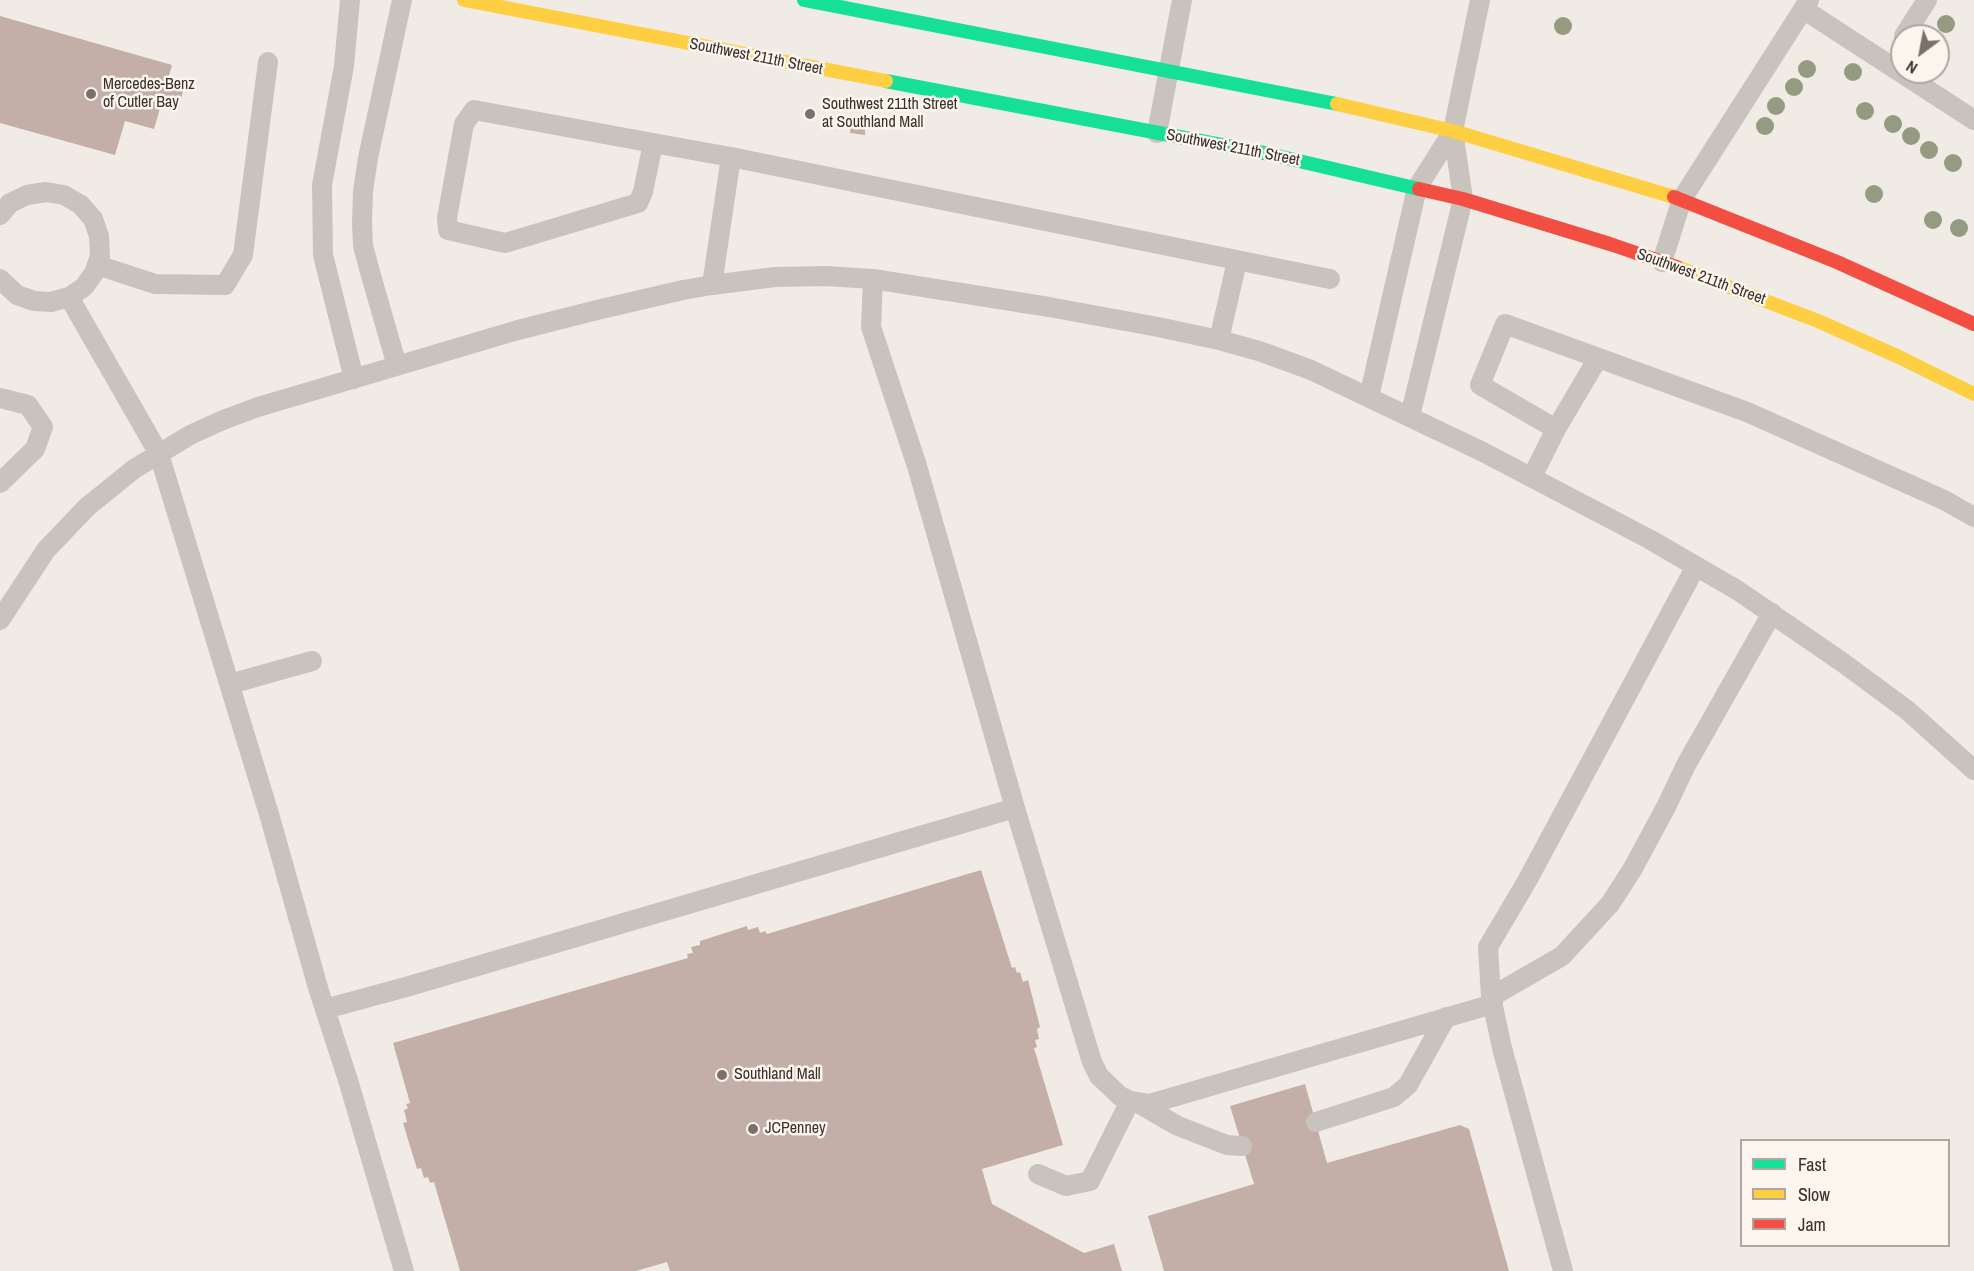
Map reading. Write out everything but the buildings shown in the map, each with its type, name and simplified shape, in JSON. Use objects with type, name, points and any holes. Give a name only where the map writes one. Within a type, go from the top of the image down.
[{"type":"main road","name":"Southwest 211th Street","points":[[464,0],[1269,154],[1463,199],[1662,262],[1818,321],[1910,362],[1974,394]]},
{"type":"main road","points":[[804,0],[1350,106],[1453,131],[1682,199],[1838,262],[1974,324]]},
{"type":"lane","points":[[350,0],[344,66],[322,185],[323,255],[354,379]]},
{"type":"lane","points":[[397,366],[363,246],[362,223],[363,191],[368,158],[402,0]]},
{"type":"lane","points":[[1157,133],[1182,0]]},
{"type":"lane","points":[[1410,416],[1463,199],[1453,131],[1480,0]]},
{"type":"lane","points":[[1912,24],[1927,0]]},
{"type":"lane","points":[[1662,262],[1682,199],[1806,5],[1887,64],[1974,120]]},
{"type":"lane","points":[[1887,64],[1890,59]]},
{"type":"lane","points":[[97,265],[155,284],[225,285],[243,255],[268,62]]},
{"type":"lane","points":[[653,143],[643,192],[638,203],[505,243],[448,230],[447,218],[464,124],[474,110],[653,143],[731,158],[1330,279]]},
{"type":"lane","points":[[1369,397],[1417,188],[1453,131]]},
{"type":"lane","points":[[712,285],[731,158]]},
{"type":"lane","points":[[0,215],[10,203],[27,195],[46,192],[64,195],[81,205],[93,219],[99,237],[100,256],[94,273],[84,287],[69,297],[51,302],[34,301],[17,295],[1,281]]},
{"type":"lane","points":[[1219,340],[1237,261]]},
{"type":"lane","points":[[0,620],[46,550],[87,507],[134,469],[190,435],[223,420],[258,407],[397,366],[597,310],[712,285],[775,277],[826,276],[873,279],[1049,307],[1219,340],[1259,351],[1311,370],[1532,477],[1696,566],[1772,613],[1906,710],[1974,770]]},
{"type":"lane","points":[[873,279],[871,327],[917,466],[1015,808],[1095,1069],[1105,1083],[1120,1096],[1178,1126],[1227,1145],[1242,1146]]},
{"type":"lane","points":[[69,297],[159,454],[230,684],[404,1271]]},
{"type":"lane","points":[[1556,429],[1480,385],[1505,324],[1747,412],[1944,500],[1974,517]]},
{"type":"lane","points":[[1532,477],[1556,429],[1598,358]]},
{"type":"lane","points":[[0,398],[28,405],[44,427],[35,449],[0,483]]},
{"type":"lane","points":[[1563,1271],[1502,1048],[1492,1000],[1488,947],[1527,881],[1696,566]]},
{"type":"lane","points":[[1134,1102],[1149,1104],[1446,1017],[1492,1000],[1562,956],[1610,904],[1772,613]]},
{"type":"lane","points":[[230,684],[312,661]]},
{"type":"lane","points":[[325,1009],[1015,808]]},
{"type":"lane","points":[[1316,1122],[1394,1097],[1408,1085],[1446,1017]]},
{"type":"lane","points":[[1038,1174],[1066,1186],[1090,1181],[1134,1102]]},
{"type":"traffic: fast","points":[[804,0],[1337,104]]},
{"type":"traffic: fast","points":[[886,81],[1269,154],[1419,189]]},
{"type":"traffic: slow","points":[[464,0],[886,81]]},
{"type":"traffic: slow","points":[[1337,104],[1453,131],[1674,197]]},
{"type":"traffic: slow","points":[[1677,267],[1818,321],[1974,394]]},
{"type":"traffic: jam","points":[[1419,189],[1463,199],[1677,267]]},
{"type":"traffic: jam","points":[[1674,197],[1837,262],[1974,324]]},
{"type":"place","name":"Mercedes-Benz of Cutler Bay","points":[[91,94]]},
{"type":"place","name":"Southwest 211th Street at Southland Mall","points":[[810,114]]},
{"type":"place","name":"Southland Mall","points":[[722,1075]]},
{"type":"place","name":"JCPenney","points":[[753,1129]]}]
